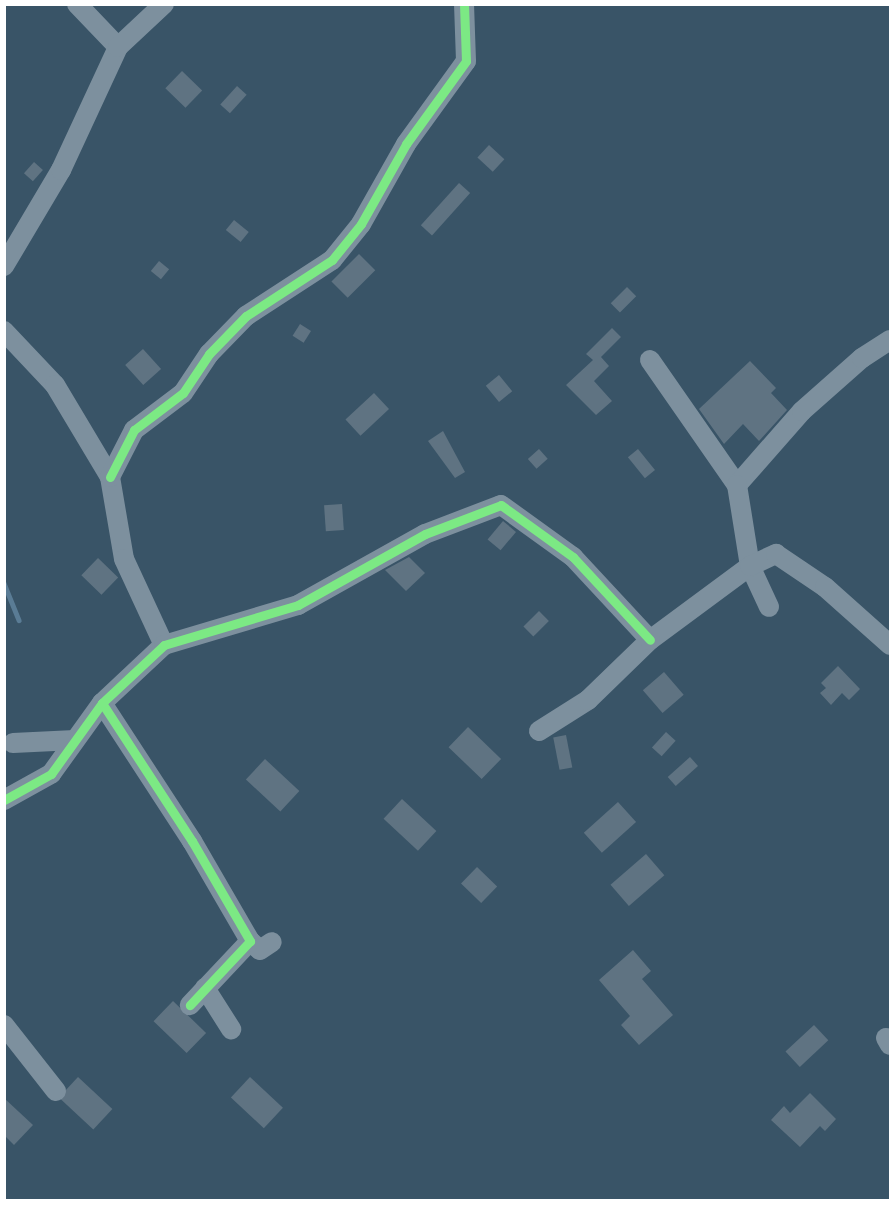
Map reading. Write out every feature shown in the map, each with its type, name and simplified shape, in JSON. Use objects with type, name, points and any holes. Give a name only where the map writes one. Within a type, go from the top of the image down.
[{"type":"street","points":[[77,4],[118,47]]},
{"type":"street","points":[[4,267],[61,170],[118,47],[165,4]]},
{"type":"street","points":[[110,477],[134,430],[183,393],[216,346],[246,316],[332,260],[361,224],[406,144],[466,61],[464,4]]},
{"type":"street","points":[[4,331],[55,385],[110,477],[124,559],[164,645]]},
{"type":"street","points":[[737,485],[802,411],[862,358],[891,340]]},
{"type":"street","points":[[650,360],[737,485],[750,566],[769,607]]},
{"type":"street","points":[[4,800],[51,774],[102,703],[164,645],[298,605],[425,534],[501,506],[573,556],[650,640]]},
{"type":"street","points":[[539,731],[588,700],[650,640],[750,566],[776,554],[825,587],[891,645]]},
{"type":"street","points":[[102,703],[192,841],[250,941],[260,950],[272,942]]},
{"type":"street","points":[[13,743],[75,740]]},
{"type":"street","points":[[190,1005],[250,941]]},
{"type":"street","points":[[205,988],[231,1029]]},
{"type":"street","points":[[4,1025],[56,1091]]},
{"type":"building","points":[[182,71],[202,90],[185,108],[165,88]]},
{"type":"building","points":[[237,86],[247,95],[230,113],[220,105]]},
{"type":"building","points":[[489,145],[504,159],[493,172],[477,157]]},
{"type":"building","points":[[34,162],[43,170],[33,181],[24,173]]},
{"type":"building","points":[[459,183],[470,193],[432,235],[421,225]]},
{"type":"building","points":[[234,220],[249,232],[241,242],[226,230]]},
{"type":"building","points":[[359,254],[375,270],[348,298],[331,282]]},
{"type":"building","points":[[159,261],[169,269],[161,279],[151,271]]},
{"type":"building","points":[[627,287],[636,296],[620,312],[611,303]]},
{"type":"building","points":[[300,324],[311,331],[304,343],[293,336]]},
{"type":"building","points":[[612,328],[621,337],[601,357],[609,366],[594,381],[612,401],[596,415],[566,385],[593,360],[586,354]]},
{"type":"building","points":[[143,349],[161,369],[143,385],[125,365]]},
{"type":"building","points":[[750,361],[776,388],[771,393],[787,410],[759,441],[743,424],[724,444],[699,409]]},
{"type":"building","points":[[499,375],[512,391],[499,402],[486,386]]},
{"type":"building","points":[[374,393],[389,409],[360,436],[345,420]]},
{"type":"building","points":[[443,431],[465,472],[455,478],[428,441]]},
{"type":"building","points":[[539,449],[548,459],[537,469],[528,459]]},
{"type":"building","points":[[638,449],[655,470],[645,478],[628,457]]},
{"type":"building","points":[[342,504],[344,530],[326,531],[324,505]]},
{"type":"building","points":[[503,521],[516,532],[501,550],[488,539]]},
{"type":"building","points":[[409,557],[425,573],[406,591],[385,570]]},
{"type":"building","points":[[98,558],[118,577],[101,595],[81,575]]},
{"type":"building","points":[[539,611],[549,621],[533,636],[523,627]]},
{"type":"building","points":[[838,666],[860,689],[849,700],[842,693],[831,705],[820,693],[826,688],[821,683]]},
{"type":"building","points":[[664,672],[684,695],[663,713],[643,690]]},
{"type":"building","points":[[468,727],[501,759],[482,779],[449,747]]},
{"type":"building","points":[[666,732],[676,741],[662,756],[652,748]]},
{"type":"building","points":[[566,735],[572,767],[560,770],[553,737]]},
{"type":"building","points":[[690,757],[698,766],[676,786],[668,777]]},
{"type":"building","points":[[265,759],[299,791],[280,812],[246,779]]},
{"type":"building","points":[[402,799],[436,831],[418,851],[384,819]]},
{"type":"building","points":[[618,802],[636,822],[602,853],[584,833]]},
{"type":"building","points":[[646,854],[664,875],[629,906],[611,885]]},
{"type":"building","points":[[477,867],[497,886],[481,903],[461,884]]},
{"type":"building","points":[[633,950],[651,971],[642,979],[673,1015],[639,1045],[621,1025],[630,1016],[599,980]]},
{"type":"building","points":[[173,1001],[206,1033],[187,1053],[154,1021]]},
{"type":"building","points":[[814,1025],[828,1040],[800,1067],[785,1052]]},
{"type":"building","points":[[78,1077],[112,1109],[93,1130],[59,1097]]},
{"type":"building","points":[[250,1077],[283,1108],[264,1128],[231,1097]]},
{"type":"building","points":[[810,1093],[836,1119],[825,1131],[820,1126],[800,1147],[771,1120],[784,1106],[790,1113]]},
{"type":"building","points":[[4,1098],[33,1125],[14,1145],[4,1135]]},
{"type":"waterway","points":[[4,583],[19,620]]},
{"type":"cycle path","points":[[110,477],[134,430],[183,393],[209,354],[246,316],[332,260],[361,224],[406,144],[466,61],[464,4]]},
{"type":"cycle path","points":[[4,800],[51,774],[102,703],[164,645],[298,605],[425,534],[501,505],[573,557],[650,640]]},
{"type":"cycle path","points":[[102,703],[192,841],[250,941],[190,1005]]}]
